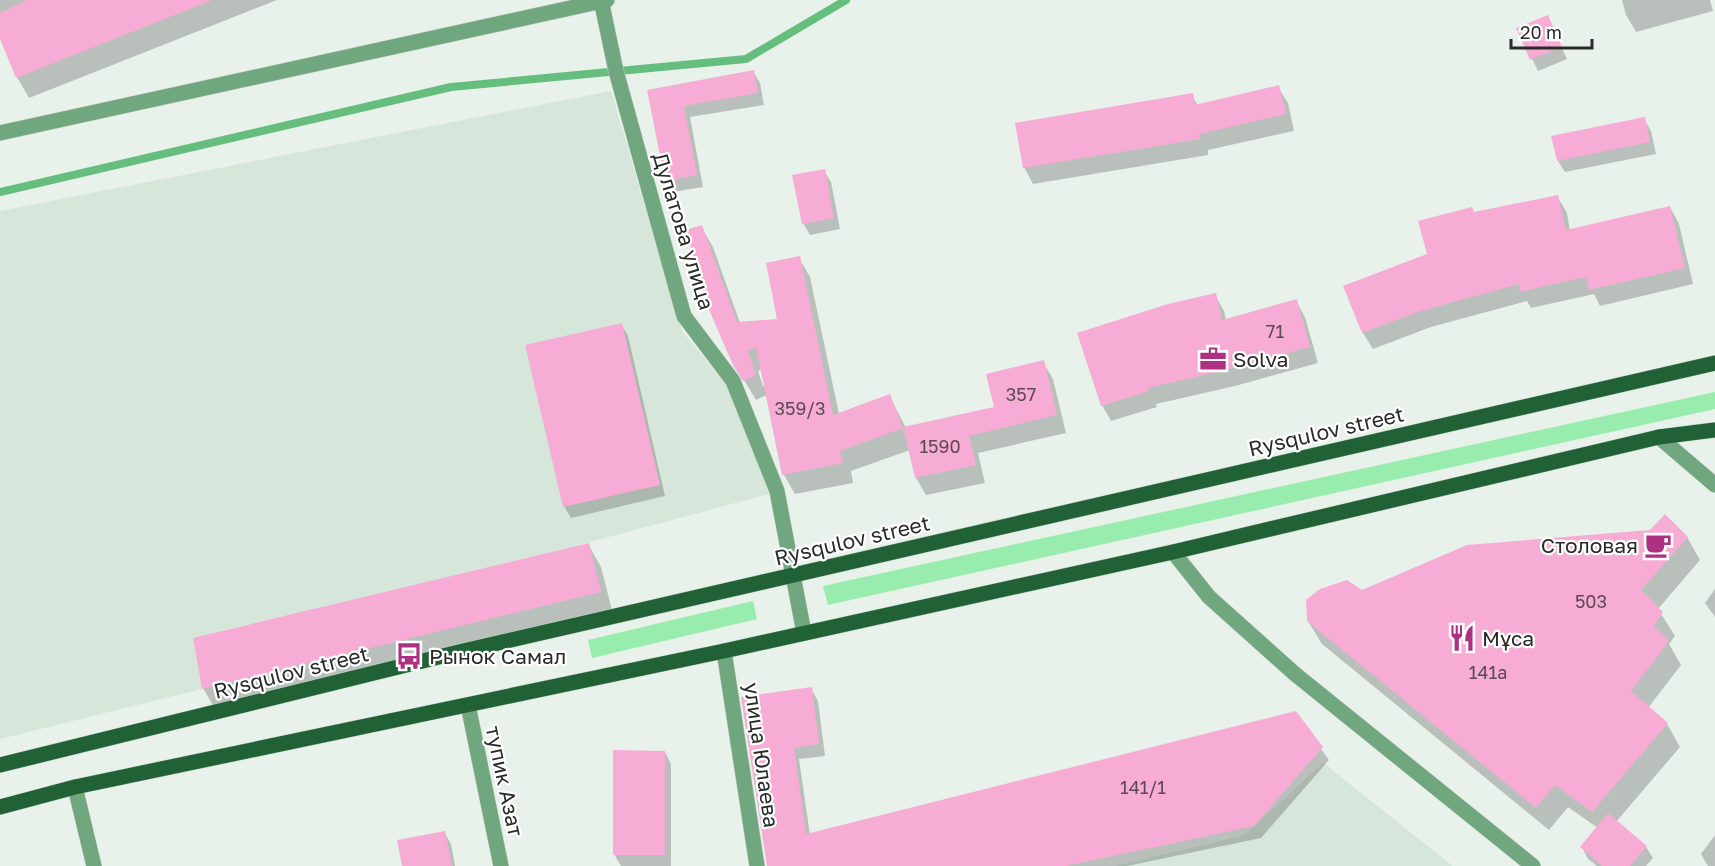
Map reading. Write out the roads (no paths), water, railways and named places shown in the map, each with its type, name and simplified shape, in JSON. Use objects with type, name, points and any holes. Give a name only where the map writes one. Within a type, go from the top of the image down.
[{"type":"main road","name":"Rysqulov street","points":[[0,765],[463,651],[1715,363]]},
{"type":"main road","points":[[0,807],[75,787],[724,651],[1173,552],[1659,437],[1715,430]]},
{"type":"street","points":[[0,134],[603,1]]},
{"type":"street","name":"Дулатова улица","points":[[603,1],[616,71],[684,316],[733,381],[777,491],[804,633]]},
{"type":"street","points":[[1659,437],[1715,485]]},
{"type":"street","points":[[1173,552],[1209,597],[1295,674],[1533,866]]},
{"type":"street","name":"улица Юлаева","points":[[724,651],[757,866]]},
{"type":"street","name":"тупик Азат","points":[[468,705],[501,866]]},
{"type":"street","points":[[75,787],[94,866]]},
{"type":"waterway","points":[[0,192],[451,87],[746,59],[846,0]]},
{"type":"place","name":"Solva","points":[[1213,359]]},
{"type":"place","name":"Столовая","points":[[1658,545]]},
{"type":"place","name":"Мұса","points":[[1462,638]]},
{"type":"place","name":"Рынок Самал","points":[[409,656]]}]
